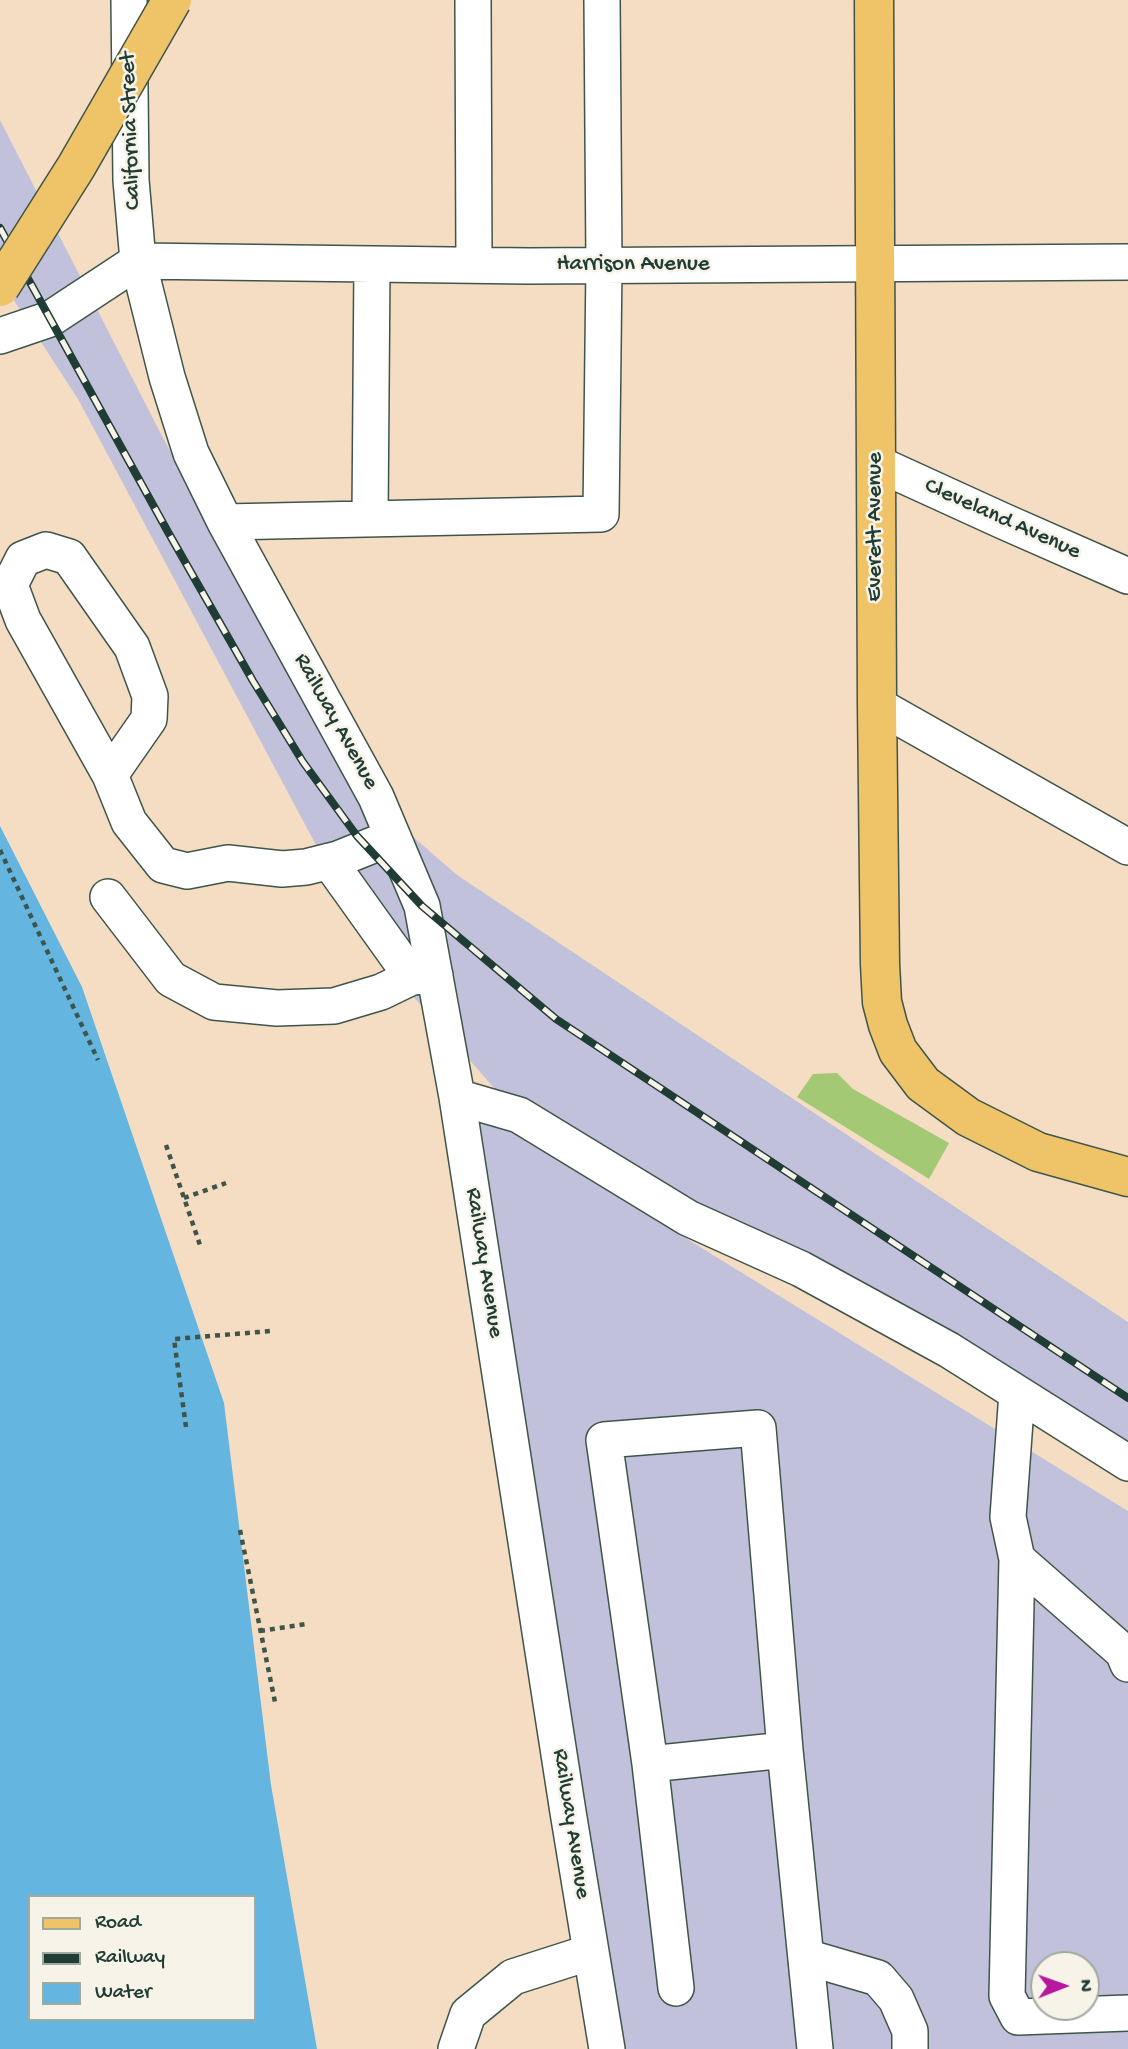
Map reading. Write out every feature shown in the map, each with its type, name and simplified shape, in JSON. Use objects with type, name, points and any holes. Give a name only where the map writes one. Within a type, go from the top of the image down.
[{"type":"main road","points":[[0,287],[76,167],[172,0]]},
{"type":"main road","name":"Everett Avenue","points":[[874,0],[877,705],[882,1002],[898,1051],[923,1084],[968,1118],[1038,1152],[1128,1177]]},
{"type":"street","name":"California Street","points":[[129,0],[131,180],[138,261]]},
{"type":"street","points":[[472,0],[474,265]]},
{"type":"street","points":[[225,522],[601,514],[604,265],[602,0]]},
{"type":"street","name":"Harrison Avenue","points":[[138,261],[474,265],[1128,262]]},
{"type":"street","points":[[0,336],[50,319],[138,261]]},
{"type":"street","name":"Railway Avenue","points":[[138,261],[167,377],[191,453],[225,522],[376,797],[422,906],[423,976],[457,1097],[607,2049]]},
{"type":"street","points":[[370,518],[372,264]]},
{"type":"street","name":"Cleveland Avenue","points":[[876,463],[1128,576]]},
{"type":"street","points":[[110,775],[149,719],[150,696],[132,647],[69,557],[46,550],[23,559],[10,585],[23,620],[110,775],[128,822],[163,865],[187,871],[228,863],[282,869],[306,867],[393,838]]},
{"type":"street","points":[[877,705],[1128,846]]},
{"type":"street","points":[[108,897],[171,979],[214,1002],[276,1008],[334,1006],[423,976],[329,861]]},
{"type":"street","points":[[457,1097],[519,1115],[688,1218],[801,1269],[949,1350],[1128,1463]]},
{"type":"street","points":[[1017,1393],[1009,1517],[1017,1559],[1007,1996],[1018,2017],[1128,2014]]},
{"type":"street","points":[[676,1988],[650,1764],[604,1440],[758,1428],[785,1750],[815,2049]]},
{"type":"street","points":[[1017,1559],[1123,1652],[1128,1664]]},
{"type":"street","points":[[650,1764],[785,1750]]},
{"type":"street","points":[[456,2049],[468,2014],[513,1977],[591,1952]]},
{"type":"street","points":[[806,1957],[878,1978],[896,1999],[910,2031],[911,2049]]},
{"type":"path","points":[[0,850],[98,1059]]},
{"type":"path","points":[[166,1145],[200,1245]]},
{"type":"path","points":[[184,1198],[226,1183]]},
{"type":"path","points":[[186,1427],[174,1339],[271,1331]]},
{"type":"path","points":[[240,1530],[275,1702]]},
{"type":"path","points":[[260,1631],[306,1624]]},
{"type":"shaded area","points":[[0,120],[162,436],[317,723],[373,802],[457,875],[1128,1322],[1128,1463],[519,1116],[372,950],[78,399],[0,279]]},
{"type":"shaded area","points":[[457,1097],[1128,1511],[1128,2049],[608,2049]]},
{"type":"green space","points":[[837,1073],[853,1089],[949,1143],[929,1179],[797,1097],[813,1074]]},
{"type":"water","points":[[0,826],[82,987],[224,1403],[271,1785],[317,2049],[0,2049]]},
{"type":"railway","points":[[0,228],[168,532],[253,681],[303,762],[357,836],[422,906],[556,1019],[1128,1398]]}]
